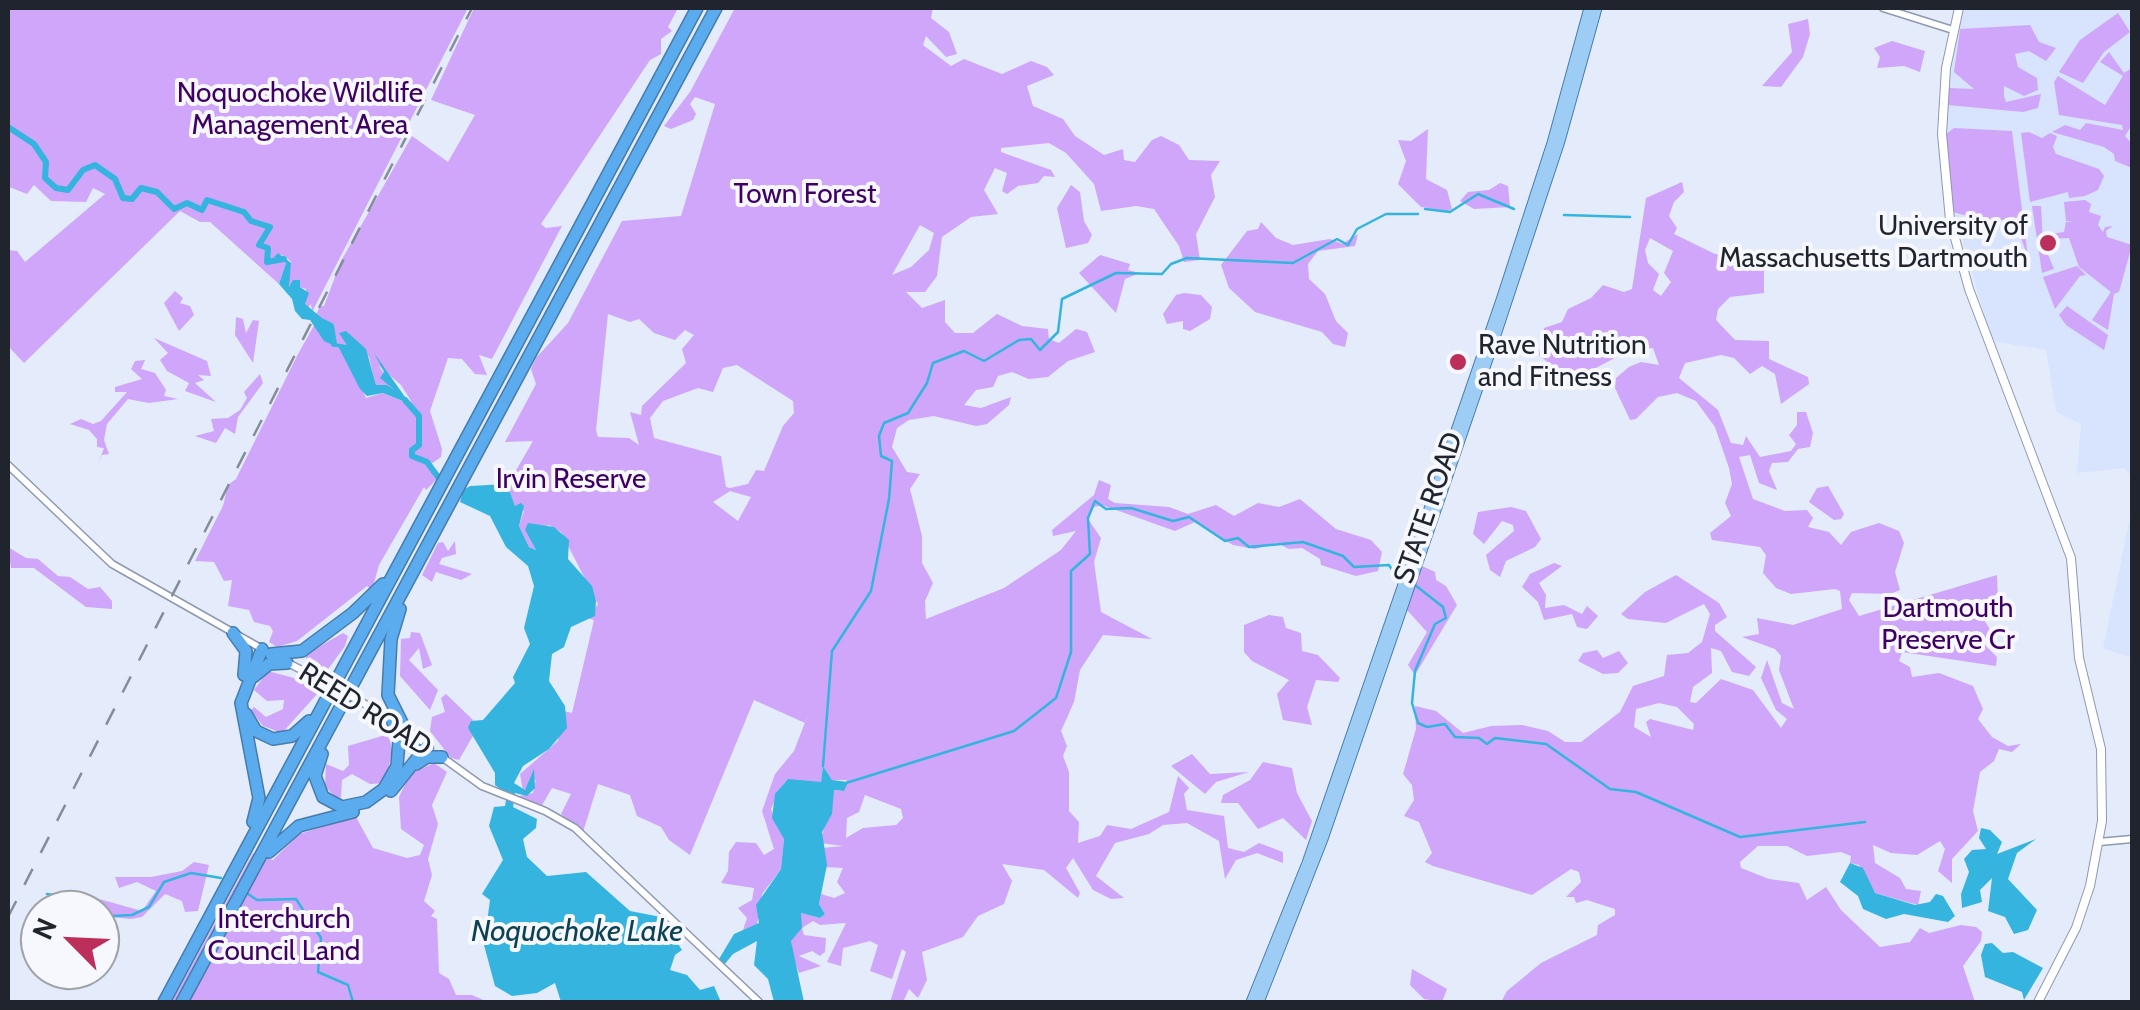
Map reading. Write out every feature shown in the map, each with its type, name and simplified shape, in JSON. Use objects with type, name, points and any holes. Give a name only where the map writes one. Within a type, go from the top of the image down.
[{"type":"highway","points":[[164,1002],[697,8]]},
{"type":"highway","points":[[392,720],[400,753],[388,785],[362,804],[346,808],[331,804],[319,790],[316,772],[352,695],[426,548],[716,8]]},
{"type":"highway","points":[[406,728],[388,695],[390,643],[426,548]]},
{"type":"highway","points":[[242,693],[267,652],[292,655],[305,649],[358,610],[400,560]]},
{"type":"highway","points":[[229,880],[258,806],[242,719],[246,654],[234,634]]},
{"type":"highway","points":[[287,662],[266,665],[251,681],[245,705],[254,729],[270,739],[288,738],[325,702]]},
{"type":"highway","points":[[182,1002],[352,695]]},
{"type":"highway","points":[[409,770],[427,746]]},
{"type":"highway","points":[[243,888],[290,830],[375,803],[424,758],[442,757]]},
{"type":"main road","name":"STATE ROAD","points":[[1251,1002],[1307,863],[1501,300],[1593,8]]},
{"type":"main road","name":"STATE ROAD","points":[[1260,1002],[1313,867],[1484,371],[1560,142],[1593,8]]},
{"type":"main road","points":[[1959,8],[1953,30],[1942,134],[1950,220],[1969,290],[2072,558],[2080,663],[2101,750],[2099,842],[2081,918],[2038,1002]]},
{"type":"street","points":[[1884,8],[1953,30]]},
{"type":"street","name":"REED ROAD","points":[[8,466],[112,564],[352,695],[406,728],[471,780],[575,828],[759,1002]]},
{"type":"street","points":[[2099,842],[2132,839]]},
{"type":"shaded area","name":"University of Massachusetts Dartmouth","points":[[1962,8],[2132,8],[2132,477],[2125,468],[2077,473],[2081,424],[2056,412],[2046,350],[1992,341],[1955,215],[1948,163],[1947,94]]},
{"type":"shaded area","points":[[2132,508],[2132,656],[2128,657],[2103,648]]},
{"type":"green space","name":"Noquochoke Wildlife Management Area","points":[[8,8],[468,8],[312,312],[311,304],[308,308],[305,304],[306,289],[300,287],[300,280],[291,287],[288,284],[291,262],[286,257],[279,254],[275,258],[286,263],[279,284],[210,222],[200,222],[180,211],[24,363],[8,346],[8,250],[17,251],[25,262],[105,194],[93,188],[86,202],[51,201],[34,185],[27,194],[9,187]]},
{"type":"green space","points":[[474,8],[678,8],[668,27],[672,31],[661,39],[661,54],[650,60],[541,224],[546,228],[562,226],[492,359],[479,355],[487,375],[475,374],[462,359],[448,358],[430,411],[442,449],[441,457],[431,464],[438,478],[426,490],[424,487],[379,565],[372,590],[367,586],[297,641],[277,647],[269,642],[273,631],[270,626],[254,622],[249,610],[228,606],[232,580],[224,581],[214,562],[195,561],[223,506],[228,485],[236,479],[298,354],[316,322],[326,321],[316,315],[320,306],[324,306],[341,261],[412,136],[448,162],[475,115],[431,100]],"holes":[[[322,330],[332,332],[335,343],[353,347],[346,331],[369,357],[376,386],[399,394],[378,365],[401,385],[411,401],[409,404],[383,393],[366,398],[360,385],[361,354],[337,347]]]},
{"type":"green space","points":[[735,8],[933,8],[931,18],[949,32],[957,54],[946,57],[926,36],[923,45],[951,66],[964,59],[1002,74],[1031,61],[1047,67],[1054,75],[1027,86],[1033,106],[1063,119],[1075,136],[1104,155],[1123,149],[1124,160],[1135,162],[1152,140],[1161,136],[1179,145],[1189,160],[1220,161],[1211,175],[1215,197],[1196,234],[1200,260],[1184,262],[1179,246],[1154,209],[1136,206],[1101,211],[1094,184],[1066,153],[1049,143],[1001,148],[1001,152],[1051,170],[1055,177],[1044,176],[1038,183],[1018,186],[1007,194],[1002,191],[1007,173],[995,168],[984,190],[998,214],[971,217],[942,237],[937,276],[925,292],[906,292],[922,308],[945,300],[945,322],[955,333],[973,333],[997,314],[1022,326],[1048,329],[1049,339],[1059,343],[1076,329],[1087,332],[1095,352],[1068,361],[1048,377],[1029,379],[1012,372],[998,376],[993,387],[976,390],[964,405],[981,408],[1011,397],[1009,405],[987,424],[976,426],[934,416],[909,420],[897,428],[892,447],[907,472],[920,474],[910,489],[922,536],[922,563],[933,583],[925,601],[926,619],[1004,588],[1061,550],[1076,531],[1053,536],[1052,530],[1094,495],[1099,480],[1111,485],[1108,499],[1115,503],[1169,507],[1188,514],[1216,505],[1234,516],[1258,503],[1279,507],[1300,499],[1336,529],[1371,540],[1382,552],[1378,571],[1356,576],[1321,565],[1320,559],[1302,548],[1289,549],[1277,543],[1255,549],[1233,545],[1195,522],[1175,531],[1102,505],[1094,507],[1088,519],[1101,538],[1094,562],[1101,612],[1152,639],[1103,635],[1080,670],[1074,702],[1061,731],[1067,746],[1063,756],[1069,772],[1069,811],[1079,822],[1078,843],[1100,836],[1107,825],[1131,829],[1169,812],[1178,776],[1189,788],[1184,794],[1187,810],[1224,816],[1228,848],[1244,852],[1259,843],[1283,852],[1283,863],[1257,853],[1236,860],[1225,879],[1219,841],[1187,823],[1163,825],[1149,834],[1115,843],[1096,876],[1124,898],[1111,899],[1093,890],[1073,858],[1066,868],[1080,893],[1078,898],[1044,870],[1002,864],[1012,881],[1004,904],[978,916],[963,937],[922,952],[927,980],[918,998],[909,989],[903,1002],[890,1002],[906,952],[902,949],[892,979],[870,971],[878,945],[870,941],[843,948],[841,966],[827,962],[846,923],[820,925],[813,921],[802,928],[804,935],[826,938],[825,952],[820,956],[812,951],[799,956],[821,966],[799,973],[793,957],[791,941],[801,913],[820,918],[825,914],[819,904],[821,894],[834,898],[845,893],[837,882],[843,868],[825,867],[822,848],[843,846],[820,843],[834,790],[841,791],[847,780],[832,780],[823,766],[821,782],[785,782],[779,791],[771,809],[784,839],[781,869],[762,894],[757,925],[743,930],[747,918],[738,908],[752,900],[754,888],[721,883],[728,871],[729,852],[736,842],[756,843],[764,855],[774,849],[762,811],[775,774],[794,751],[805,723],[754,700],[690,855],[669,840],[661,827],[637,816],[630,795],[598,784],[583,832],[561,814],[571,794],[552,788],[541,807],[515,797],[533,793],[536,779],[523,791],[520,774],[558,741],[563,711],[572,713],[594,620],[588,618],[598,604],[561,532],[549,525],[525,530],[536,550],[529,547],[519,526],[524,511],[515,506],[507,486],[533,441],[505,442],[536,384],[531,369],[536,358],[568,323],[622,221],[681,216],[715,104],[695,97],[690,104],[696,114],[693,120],[671,129],[664,126],[690,92]],"holes":[[[920,225],[934,233],[929,250],[911,267],[892,275]],[[608,314],[630,322],[639,319],[654,333],[675,340],[685,330],[694,335],[682,349],[686,363],[642,406],[641,415],[630,412],[639,445],[629,438],[598,437]],[[737,365],[793,401],[794,413],[783,426],[764,471],[756,470],[748,484],[730,488],[726,487],[721,456],[654,438],[650,418],[663,401],[698,388],[713,392],[723,368]],[[730,491],[751,497],[738,521],[713,502]],[[865,795],[901,809],[903,818],[896,825],[863,828],[846,838],[847,818],[859,812]]]},
{"type":"green space","points":[[2118,13],[2130,32],[2104,52],[2083,83],[2059,72],[2080,40]]},
{"type":"green space","points":[[1808,19],[1810,34],[1803,57],[1781,87],[1762,86],[1792,52],[1788,24]]},
{"type":"green space","points":[[2030,25],[2039,42],[2056,48],[2046,61],[2029,51],[2015,54],[2018,67],[2037,78],[2038,90],[2024,96],[2004,86],[2004,96],[2006,102],[2041,94],[2038,108],[2023,112],[1947,105],[1948,88],[1974,89],[1954,72],[1960,29]]},
{"type":"green space","points":[[1892,41],[1925,51],[1920,72],[1904,66],[1877,68],[1880,57],[1874,48]]},
{"type":"green space","points":[[2109,52],[2124,73],[2132,68],[2132,125],[2125,136],[2132,144],[2132,168],[2115,161],[2114,154],[2104,147],[2052,132],[2065,125],[2080,130],[2086,123],[2123,130],[2122,125],[2059,115],[2054,82],[2058,76],[2105,105],[2123,76],[2100,62]]},
{"type":"green space","points":[[1954,128],[2012,131],[2028,257],[2013,217],[1992,223],[1953,212],[1946,134]]},
{"type":"green space","points":[[1428,129],[1426,179],[1447,190],[1452,209],[1448,211],[1421,207],[1398,184],[1406,161],[1398,140],[1411,141]]},
{"type":"green space","points":[[2021,133],[2042,138],[2050,133],[2057,136],[2053,147],[2056,154],[2099,169],[2104,176],[2098,190],[2085,196],[2069,198],[2068,192],[2030,202]]},
{"type":"green space","name":"Dartmouth Preserve Cr","points":[[1682,182],[1684,192],[1674,202],[1669,216],[1677,228],[1674,234],[1715,254],[1726,255],[1734,249],[1750,253],[1764,267],[1764,293],[1730,297],[1718,309],[1716,320],[1735,340],[1769,341],[1769,359],[1808,377],[1809,384],[1781,404],[1775,374],[1762,366],[1750,374],[1734,358],[1721,355],[1685,363],[1679,378],[1718,410],[1731,443],[1743,445],[1746,436],[1760,457],[1791,451],[1796,444],[1789,435],[1797,425],[1797,412],[1806,412],[1813,433],[1810,447],[1798,449],[1788,462],[1772,463],[1769,471],[1777,490],[1759,483],[1750,455],[1739,457],[1753,499],[1785,511],[1807,510],[1813,518],[1808,527],[1829,532],[1841,545],[1851,532],[1879,523],[1899,531],[1904,543],[1895,572],[1900,590],[1890,594],[1852,593],[1849,600],[1859,616],[1997,575],[1998,601],[1976,607],[1991,631],[1982,642],[1997,657],[1996,666],[1902,652],[1899,661],[1910,667],[1912,677],[1939,673],[1973,686],[1983,709],[1978,719],[1992,737],[2008,746],[2021,744],[2012,752],[1999,749],[1994,761],[1980,772],[1973,811],[1978,831],[1952,859],[1952,883],[1938,871],[1945,849],[1940,841],[1917,855],[1891,853],[1873,845],[1875,863],[1900,878],[1906,889],[1921,891],[1918,905],[1875,893],[1859,865],[1850,863],[1851,856],[1841,852],[1807,856],[1787,846],[1758,846],[1740,862],[1741,868],[1769,879],[1799,883],[1807,900],[1826,887],[1841,910],[1880,947],[1910,942],[1920,928],[1929,933],[1961,925],[1976,927],[1982,932],[1981,941],[1963,966],[1975,1002],[1501,1002],[1507,991],[1541,963],[1597,935],[1598,925],[1615,915],[1615,909],[1587,900],[1576,903],[1574,897],[1566,897],[1581,882],[1579,872],[1571,869],[1532,895],[1433,866],[1425,862],[1432,853],[1419,822],[1404,816],[1414,800],[1412,785],[1403,774],[1416,729],[1415,706],[1436,711],[1463,733],[1491,726],[1522,725],[1548,731],[1565,742],[1581,742],[1620,712],[1633,686],[1664,676],[1667,655],[1688,653],[1702,642],[1710,614],[1704,604],[1666,623],[1628,619],[1621,614],[1645,592],[1676,575],[1719,603],[1727,617],[1715,625],[1715,631],[1756,667],[1749,676],[1732,672],[1721,651],[1711,648],[1712,673],[1693,687],[1690,702],[1696,703],[1721,679],[1753,690],[1781,728],[1787,719],[1776,710],[1761,678],[1767,660],[1782,703],[1794,709],[1779,670],[1781,656],[1775,649],[1742,637],[1759,634],[1757,618],[1793,625],[1842,609],[1840,591],[1835,589],[1791,594],[1776,588],[1763,573],[1766,555],[1760,547],[1712,540],[1710,533],[1731,516],[1725,503],[1732,484],[1715,427],[1696,401],[1677,393],[1658,397],[1636,419],[1630,420],[1615,388],[1616,378],[1629,367],[1641,362],[1659,365],[1653,348],[1628,351],[1575,379],[1563,375],[1539,355],[1544,328],[1562,322],[1568,309],[1591,298],[1603,285],[1624,292],[1632,289],[1646,198]],"holes":[[[1650,238],[1673,251],[1664,273],[1671,282],[1661,296],[1653,290],[1659,274],[1648,263],[1645,250]],[[1659,703],[1677,707],[1694,724],[1693,730],[1650,719],[1646,722],[1651,737],[1634,727],[1636,709]]]},
{"type":"green space","points":[[1500,183],[1508,186],[1510,207],[1474,209],[1460,201],[1468,192],[1489,190]]},
{"type":"green space","points":[[1071,185],[1080,192],[1084,221],[1092,235],[1088,243],[1066,248],[1057,208]]},
{"type":"green space","points":[[2085,200],[2091,204],[2089,212],[2101,216],[2098,225],[2103,232],[2105,227],[2113,226],[2106,231],[2107,237],[2132,245],[2119,292],[2114,294],[2108,330],[2092,320],[2111,292],[2079,267],[2069,238],[2050,239],[2048,234],[2064,232],[2066,222],[2074,221],[2066,221],[2064,202]]},
{"type":"green space","points":[[2032,206],[2041,206],[2043,243],[2054,269],[2042,273]]},
{"type":"green space","points":[[1261,222],[1276,238],[1293,245],[1330,239],[1342,244],[1358,234],[1355,246],[1318,251],[1308,264],[1309,279],[1325,294],[1336,321],[1348,333],[1345,347],[1333,344],[1322,332],[1255,312],[1229,288],[1221,265],[1247,231],[1258,229]]},
{"type":"green space","points":[[1100,255],[1130,264],[1128,270],[1140,273],[1125,279],[1116,313],[1079,273]]},
{"type":"green space","points":[[2077,266],[2086,275],[2080,276],[2055,309],[2043,277]]},
{"type":"green space","points":[[175,291],[183,298],[180,303],[190,306],[194,315],[179,331],[164,303]]},
{"type":"green space","points":[[1176,295],[1201,295],[1212,307],[1210,319],[1190,331],[1183,329],[1183,321],[1167,324],[1163,314]]},
{"type":"green space","points":[[2067,306],[2108,335],[2104,350],[2066,325],[2059,315]]},
{"type":"green space","points":[[236,317],[243,319],[246,333],[253,320],[259,321],[253,363],[235,335]]},
{"type":"green space","points":[[154,338],[207,361],[211,376],[198,375],[204,380],[195,383],[216,402],[185,391],[189,383],[167,371],[160,360],[168,353]]},
{"type":"green space","points":[[145,360],[141,369],[155,373],[166,390],[164,396],[178,399],[149,403],[128,399],[107,424],[104,440],[109,454],[102,455],[98,465],[104,448],[97,447],[97,439],[89,430],[70,424],[81,419],[93,424],[101,421],[127,392],[115,392],[115,387],[142,379],[131,369],[135,361]]},
{"type":"green space","points":[[260,374],[263,383],[238,417],[235,434],[225,428],[216,443],[195,436],[214,431],[211,419],[228,418],[240,410],[247,398],[244,392]]},
{"type":"green space","points":[[1828,486],[1844,514],[1841,519],[1834,520],[1809,502],[1817,488]]},
{"type":"green space","points":[[1511,507],[1526,511],[1541,539],[1535,547],[1506,561],[1500,577],[1490,570],[1486,555],[1514,531],[1513,525],[1502,521],[1484,544],[1473,534],[1478,512]]},
{"type":"green space","points":[[455,541],[456,554],[442,558],[439,564],[472,574],[461,580],[436,572],[432,582],[422,575],[438,543],[443,542],[448,551]]},
{"type":"green space","points":[[8,547],[26,558],[38,559],[58,576],[70,577],[88,589],[100,587],[112,601],[112,609],[86,607],[34,568],[11,568]]},
{"type":"green space","points":[[1554,563],[1562,566],[1539,583],[1546,595],[1545,608],[1564,605],[1582,614],[1587,606],[1598,616],[1587,629],[1577,627],[1572,614],[1544,620],[1538,602],[1522,587],[1530,574]]},
{"type":"green space","points":[[1420,565],[1435,572],[1436,580],[1446,586],[1457,605],[1415,675],[1408,665],[1427,632],[1406,609]]},
{"type":"green space","points":[[1269,615],[1283,617],[1286,628],[1301,633],[1302,651],[1318,655],[1340,678],[1338,682],[1316,680],[1307,707],[1312,725],[1283,720],[1277,694],[1289,680],[1252,661],[1244,652],[1244,625]]},
{"type":"green space","points":[[411,632],[420,633],[432,665],[423,669],[419,648],[409,660],[438,690],[430,710],[400,676],[401,639],[410,638]]},
{"type":"green space","points":[[343,633],[348,636],[345,646],[326,672],[306,664],[306,654]]},
{"type":"green space","points":[[1597,650],[1603,658],[1619,651],[1628,663],[1618,673],[1603,674],[1578,661],[1583,653]]},
{"type":"green space","points":[[268,671],[294,678],[318,693],[282,733],[263,726],[251,710],[254,707],[266,717],[283,709],[284,700],[267,701],[254,690]]},
{"type":"green space","points":[[446,694],[473,720],[469,729],[474,734],[459,760],[451,758],[430,731],[432,717],[445,712],[441,698]]},
{"type":"green space","points":[[389,734],[392,752],[385,783],[370,784],[352,774],[342,780],[341,798],[334,796],[325,786],[326,764],[343,771],[349,765],[348,746]]},
{"type":"green space","points":[[1192,754],[1210,774],[1249,772],[1216,782],[1205,794],[1171,766]]},
{"type":"green space","points":[[1263,762],[1292,768],[1297,793],[1312,821],[1306,840],[1283,818],[1258,829],[1238,803],[1221,803],[1223,795],[1250,780]]},
{"type":"green space","name":"Interchurch Council Land","points":[[434,763],[447,772],[432,805],[438,824],[428,859],[432,875],[424,901],[435,911],[431,916],[437,919],[439,973],[449,979],[456,995],[472,995],[488,1002],[172,1002],[253,853],[273,860],[299,834],[356,817],[373,848],[407,858],[420,855],[424,845],[401,829],[399,797],[410,774]]},
{"type":"green space","points":[[194,862],[209,865],[198,911],[185,912],[182,901],[165,894],[142,917],[120,918],[120,905],[142,911],[156,891],[137,882],[119,888],[115,877],[151,877],[182,871]]},
{"type":"green space","points":[[1412,969],[1447,989],[1442,1002],[1424,999],[1410,985]]},
{"type":"water","points":[[278,253],[291,263],[289,287],[293,280],[300,280],[300,287],[309,293],[305,304],[328,323],[335,343],[347,345],[339,333],[346,331],[366,349],[376,385],[387,385],[396,391],[380,378],[384,372],[374,353],[410,404],[383,393],[367,396],[360,389],[339,348],[324,341],[310,320],[302,319],[295,311],[292,299],[279,284],[286,263],[274,257]]},
{"type":"water","points":[[507,484],[515,506],[524,506],[519,526],[529,547],[536,550],[525,530],[528,523],[554,527],[569,540],[568,559],[592,586],[596,601],[595,616],[571,627],[564,647],[552,654],[549,681],[565,706],[567,728],[549,749],[523,766],[514,783],[525,790],[534,769],[535,788],[527,796],[515,793],[513,807],[537,819],[536,828],[523,839],[527,857],[547,876],[586,872],[630,911],[661,917],[682,950],[675,955],[670,970],[687,975],[700,990],[714,986],[721,1002],[561,1002],[555,983],[537,993],[512,996],[495,986],[484,945],[490,900],[482,894],[503,860],[489,826],[494,807],[505,806],[507,794],[495,785],[495,773],[468,728],[471,721],[483,720],[515,683],[513,677],[530,644],[524,628],[534,586],[528,566],[506,547],[490,516],[460,502],[463,490],[470,486]]},
{"type":"water","name":"Noquochoke Lake","points":[[823,766],[832,780],[848,782],[844,791],[834,790],[832,814],[822,832],[827,865],[819,904],[825,914],[820,918],[801,913],[802,928],[791,941],[804,1002],[774,1002],[768,979],[754,965],[757,941],[733,954],[724,965],[719,959],[734,934],[759,923],[756,905],[781,869],[784,839],[772,818],[775,794],[788,779],[821,782]]},
{"type":"water","points":[[1981,828],[1990,830],[2002,842],[1997,854],[2036,839],[2017,853],[2008,879],[2037,910],[2028,930],[2014,934],[2005,917],[1988,911],[1992,878],[1980,890],[1982,902],[1962,908],[1961,894],[1969,872],[1964,859],[1972,850],[1986,849],[1979,838]]},
{"type":"water","points":[[1850,863],[1863,868],[1875,893],[1915,905],[1930,902],[1936,894],[1943,896],[1955,916],[1948,922],[1904,914],[1886,919],[1863,909],[1858,896],[1840,882]]},
{"type":"water","points":[[1992,943],[2003,953],[2013,952],[2043,968],[2024,1000],[2022,992],[1985,977],[1981,955],[1985,944]]},
{"type":"waterway","points":[[8,127],[34,144],[46,162],[45,178],[56,188],[68,190],[83,170],[95,165],[115,179],[123,198],[132,199],[141,188],[157,192],[174,209],[187,203],[202,210],[207,200],[244,212],[251,221],[270,227],[259,245],[268,248],[267,262],[284,259]]},
{"type":"waterway","points":[[1425,209],[1450,212],[1478,194],[1514,209]]},
{"type":"waterway","points":[[823,766],[832,651],[871,591],[889,499],[892,461],[881,456],[879,436],[884,423],[908,413],[927,383],[933,363],[964,351],[984,361],[1019,340],[1031,339],[1040,350],[1058,332],[1062,299],[1116,273],[1162,274],[1171,264],[1187,258],[1293,263],[1337,239],[1348,245],[1357,229],[1386,214],[1418,214]]},
{"type":"waterway","points":[[1564,215],[1630,217]]},
{"type":"waterway","points":[[323,322],[331,326],[334,344]]},
{"type":"waterway","points":[[405,400],[419,416],[419,445],[412,450],[412,456],[427,462],[438,477]]},
{"type":"waterway","points":[[846,783],[1014,731],[1056,698],[1071,652],[1071,571],[1090,554],[1088,518],[1095,501],[1106,509],[1131,508],[1173,521],[1189,517],[1225,541],[1238,538],[1249,547],[1303,542],[1343,556],[1354,567],[1389,565],[1398,579]]},
{"type":"waterway","points":[[1415,585],[1443,607],[1446,618],[1435,624],[1415,671],[1412,703],[1418,723],[1427,727],[1445,724],[1455,737],[1479,738],[1487,744],[1495,738],[1546,744],[1610,789],[1636,792],[1740,837],[1865,822]]},
{"type":"waterway","points":[[120,916],[149,907],[164,882],[191,873],[221,878]]},
{"type":"waterway","points":[[248,894],[257,900],[296,899],[321,938],[318,972],[348,985],[353,1002]]},
{"type":"railway","points":[[8,917],[472,8]]},
{"type":"place","name":"University of Massachusetts Dartmouth","points":[[2048,243]]},
{"type":"place","name":"Rave Nutrition and Fitness","points":[[1458,362]]},
{"type":"park label","name":"Town Forest","points":[[805,195]]},
{"type":"park label","name":"Irvin Reserve","points":[[571,480]]}]
